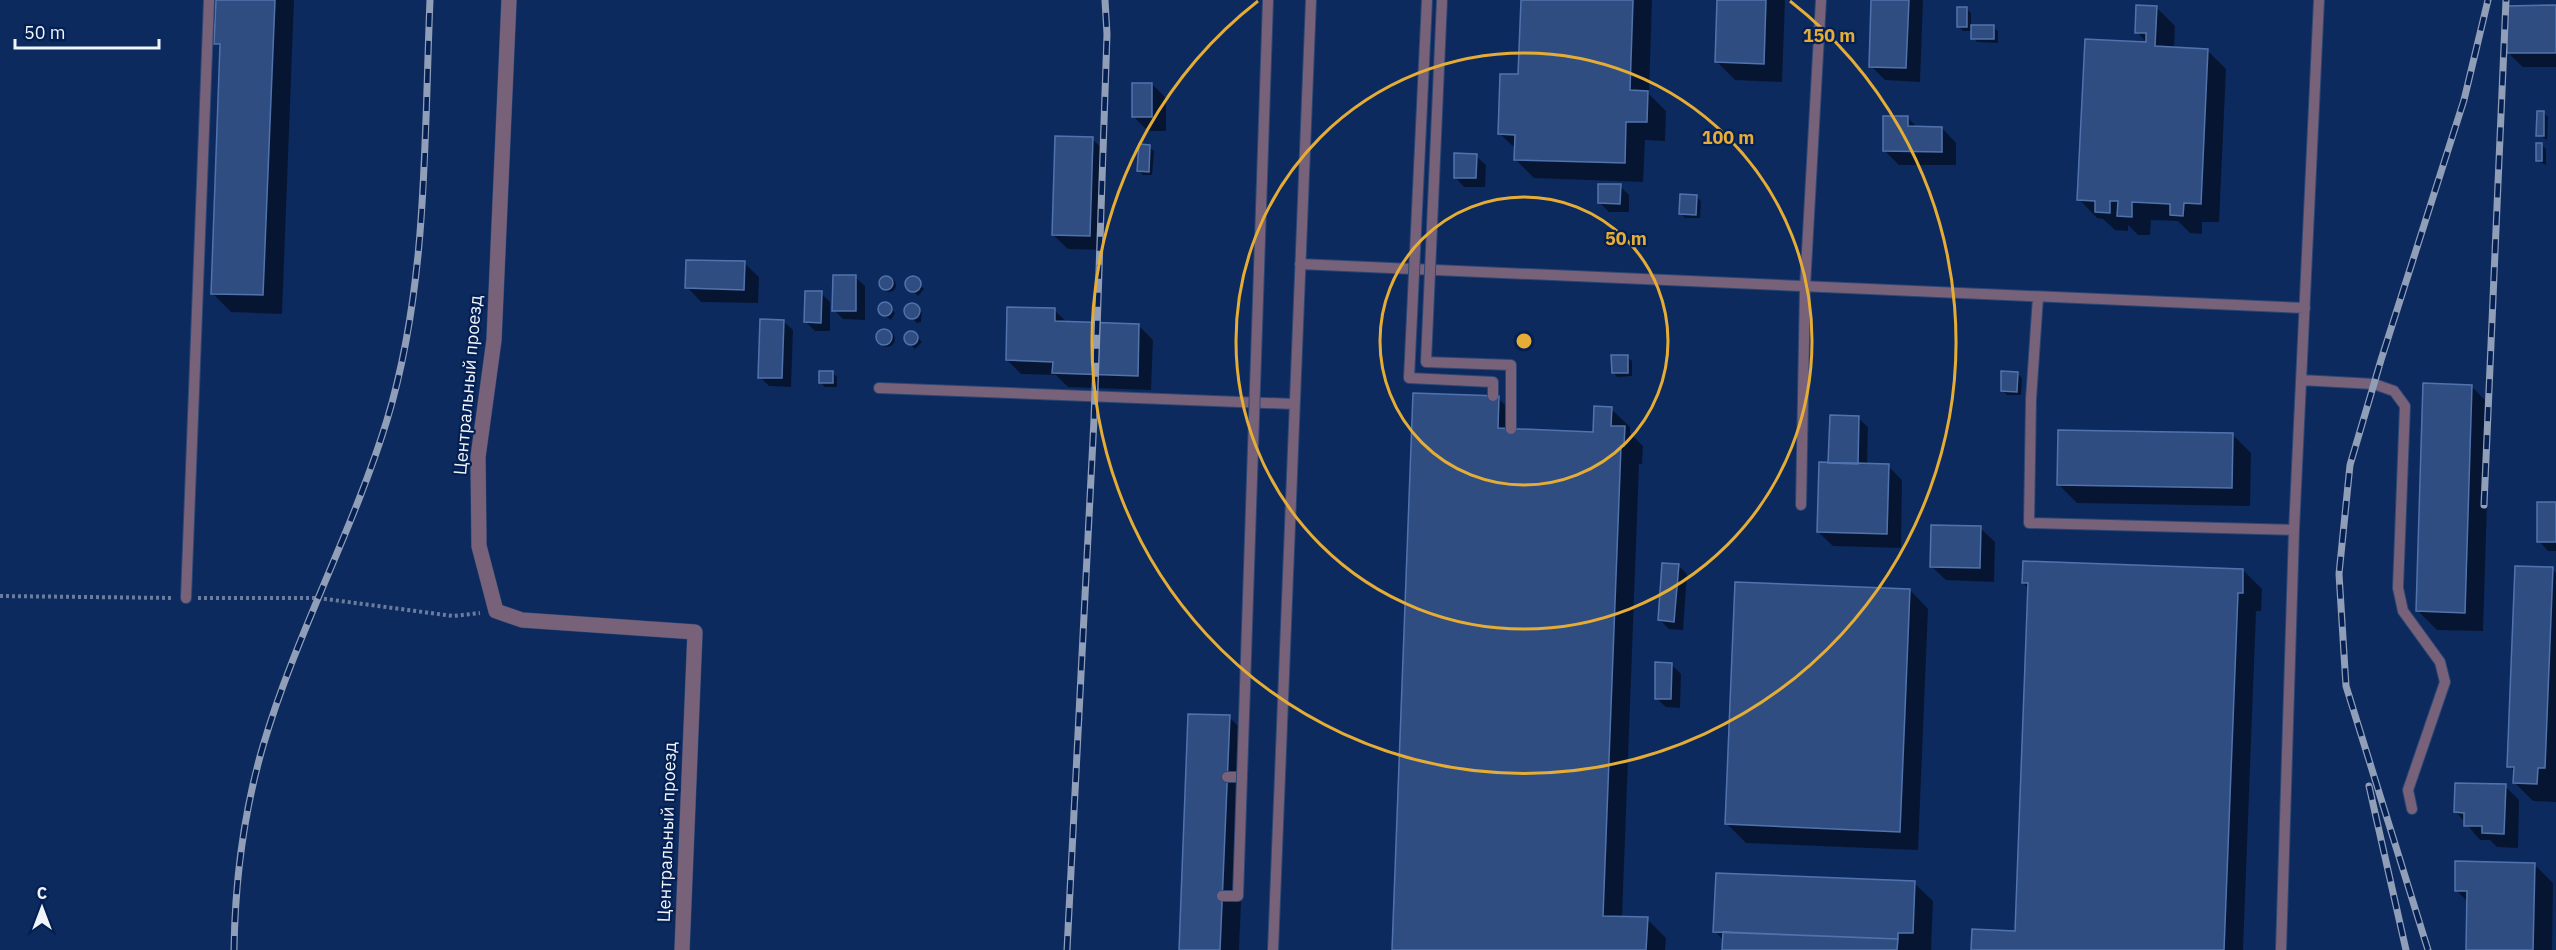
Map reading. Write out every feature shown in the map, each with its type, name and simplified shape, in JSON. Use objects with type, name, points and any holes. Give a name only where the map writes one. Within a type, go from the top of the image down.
[{"type":"street","name":"Центральный проезд","points":[[509,0],[494,340],[478,458],[479,546],[496,611],[522,620],[695,632],[682,950]]},
{"type":"lane","points":[[186,598],[209,0]]},
{"type":"lane","points":[[1222,896],[1238,896],[1268,0]]},
{"type":"lane","points":[[1273,950],[1311,0]]},
{"type":"lane","points":[[1427,0],[1409,378],[1493,382],[1493,396]]},
{"type":"lane","points":[[1442,0],[1426,362],[1511,365],[1511,429]]},
{"type":"lane","points":[[1801,505],[1805,287],[1821,0]]},
{"type":"lane","points":[[2281,950],[2294,530],[2319,0]]},
{"type":"lane","points":[[1300,264],[2305,308]]},
{"type":"lane","points":[[2038,297],[2031,399],[2029,523],[2294,530]]},
{"type":"lane","points":[[2301,380],[2374,384],[2394,391],[2405,406],[2398,588],[2403,611],[2440,662],[2445,682],[2408,790],[2412,809]]},
{"type":"lane","points":[[879,388],[1294,404]]},
{"type":"lane","points":[[1227,777],[1242,777]]},
{"type":"path","points":[[0,596],[318,598],[453,616],[496,611]]},
{"type":"building","points":[[216,0],[275,0],[263,295],[211,294],[220,44],[214,44]]},
{"type":"building","points":[[1521,0],[1633,0],[1630,90],[1648,91],[1647,122],[1626,122],[1625,163],[1514,160],[1515,135],[1498,134],[1500,74],[1518,74]]},
{"type":"building","points":[[1717,0],[1766,0],[1764,64],[1715,62]]},
{"type":"building","points":[[1871,0],[1909,0],[1906,68],[1869,67]]},
{"type":"building","points":[[2136,5],[2157,6],[2155,46],[2208,49],[2201,204],[2184,203],[2183,216],[2170,215],[2170,204],[2132,202],[2132,217],[2117,216],[2118,201],[2110,201],[2110,213],[2095,212],[2095,201],[2077,200],[2085,39],[2146,42],[2146,33],[2135,33]]},
{"type":"building","points":[[2556,5],[2556,53],[2507,53],[2506,6]]},
{"type":"building","points":[[1957,7],[1967,7],[1967,27],[1957,27]]},
{"type":"building","points":[[1971,25],[1994,25],[1994,39],[1971,39]]},
{"type":"building","points":[[1132,83],[1152,83],[1152,117],[1132,117]]},
{"type":"building","points":[[2537,111],[2544,111],[2544,136],[2536,136]]},
{"type":"building","points":[[1883,116],[1908,116],[1908,126],[1942,127],[1942,152],[1883,151]]},
{"type":"building","points":[[1055,136],[1093,137],[1090,236],[1052,235]]},
{"type":"building","points":[[2536,143],[2542,143],[2542,161],[2536,161]]},
{"type":"building","points":[[1139,144],[1150,145],[1149,172],[1137,171]]},
{"type":"building","points":[[1454,153],[1477,154],[1476,178],[1454,178]]},
{"type":"building","points":[[1598,184],[1621,184],[1620,204],[1598,203]]},
{"type":"building","points":[[1680,194],[1697,195],[1696,215],[1679,214]]},
{"type":"building","points":[[686,260],[745,261],[744,290],[685,288]]},
{"type":"building","points":[[833,275],[856,275],[856,311],[832,311]]},
{"type":"building","points":[[883,276],[889,276],[893,283],[889,290],[883,290],[879,286],[879,280]]},
{"type":"building","points":[[913,276],[919,278],[921,284],[919,290],[913,292],[907,290],[905,284],[907,278]]},
{"type":"building","points":[[805,291],[822,291],[821,323],[804,322]]},
{"type":"building","points":[[885,302],[890,304],[892,309],[890,314],[885,316],[880,314],[878,309],[880,304]]},
{"type":"building","points":[[912,303],[918,305],[920,311],[918,317],[912,319],[906,317],[904,311],[906,305]]},
{"type":"building","points":[[1007,307],[1055,308],[1055,321],[1139,324],[1138,376],[1052,373],[1053,362],[1006,360]]},
{"type":"building","points":[[760,319],[784,320],[782,378],[758,378]]},
{"type":"building","points":[[884,329],[892,337],[884,345],[876,337]]},
{"type":"building","points":[[908,331],[914,331],[918,338],[914,345],[908,345],[904,341],[904,335]]},
{"type":"building","points":[[1611,355],[1628,355],[1628,373],[1612,373]]},
{"type":"building","points":[[819,371],[833,371],[833,383],[819,383]]},
{"type":"building","points":[[2001,371],[2018,372],[2017,392],[2001,391]]},
{"type":"building","points":[[2423,383],[2472,385],[2465,613],[2416,611]]},
{"type":"building","points":[[1413,393],[1499,396],[1498,428],[1593,432],[1594,406],[1612,407],[1611,426],[1625,426],[1624,446],[1621,446],[1603,916],[1648,917],[1646,950],[1392,950]]},
{"type":"building","points":[[1830,415],[1859,416],[1858,464],[1828,463]]},
{"type":"building","points":[[2058,430],[2233,433],[2232,488],[2057,485]]},
{"type":"building","points":[[1819,462],[1889,464],[1887,534],[1817,532]]},
{"type":"building","points":[[2537,502],[2556,502],[2556,542],[2537,542]]},
{"type":"building","points":[[1931,525],[1981,526],[1980,568],[1930,567]]},
{"type":"building","points":[[2023,561],[2243,569],[2243,593],[2238,593],[2224,950],[1971,950],[1972,929],[2015,931],[2028,583],[2022,583]]},
{"type":"building","points":[[1662,563],[1679,564],[1674,622],[1658,620]]},
{"type":"building","points":[[2515,566],[2553,567],[2545,768],[2538,768],[2537,784],[2513,783],[2514,767],[2507,767]]},
{"type":"building","points":[[1735,582],[1910,589],[1900,832],[1725,824]]},
{"type":"building","points":[[1655,662],[1672,663],[1671,699],[1655,699]]},
{"type":"building","points":[[1188,714],[1230,715],[1220,950],[1179,950]]},
{"type":"building","points":[[2455,783],[2506,784],[2504,834],[2482,833],[2482,826],[2464,826],[2464,813],[2454,812]]},
{"type":"building","points":[[2455,861],[2535,863],[2533,950],[2466,950],[2467,891],[2455,891]]},
{"type":"building","points":[[1716,873],[1915,881],[1913,933],[1898,933],[1898,939],[1713,932]]},
{"type":"building","points":[[1723,932],[1898,939],[1897,950],[1722,950]]},
{"type":"railway","points":[[234,950],[236,899],[242,847],[263,746],[276,704],[373,461],[387,420],[400,369],[410,317],[422,212],[430,0]]},
{"type":"railway","points":[[1067,950],[1094,419],[1107,34],[1105,0]]},
{"type":"railway","points":[[2428,950],[2346,686],[2339,574],[2350,465],[2464,100],[2488,0]]},
{"type":"railway","points":[[2484,505],[2506,0]]},
{"type":"railway","points":[[2369,786],[2406,950]]}]
